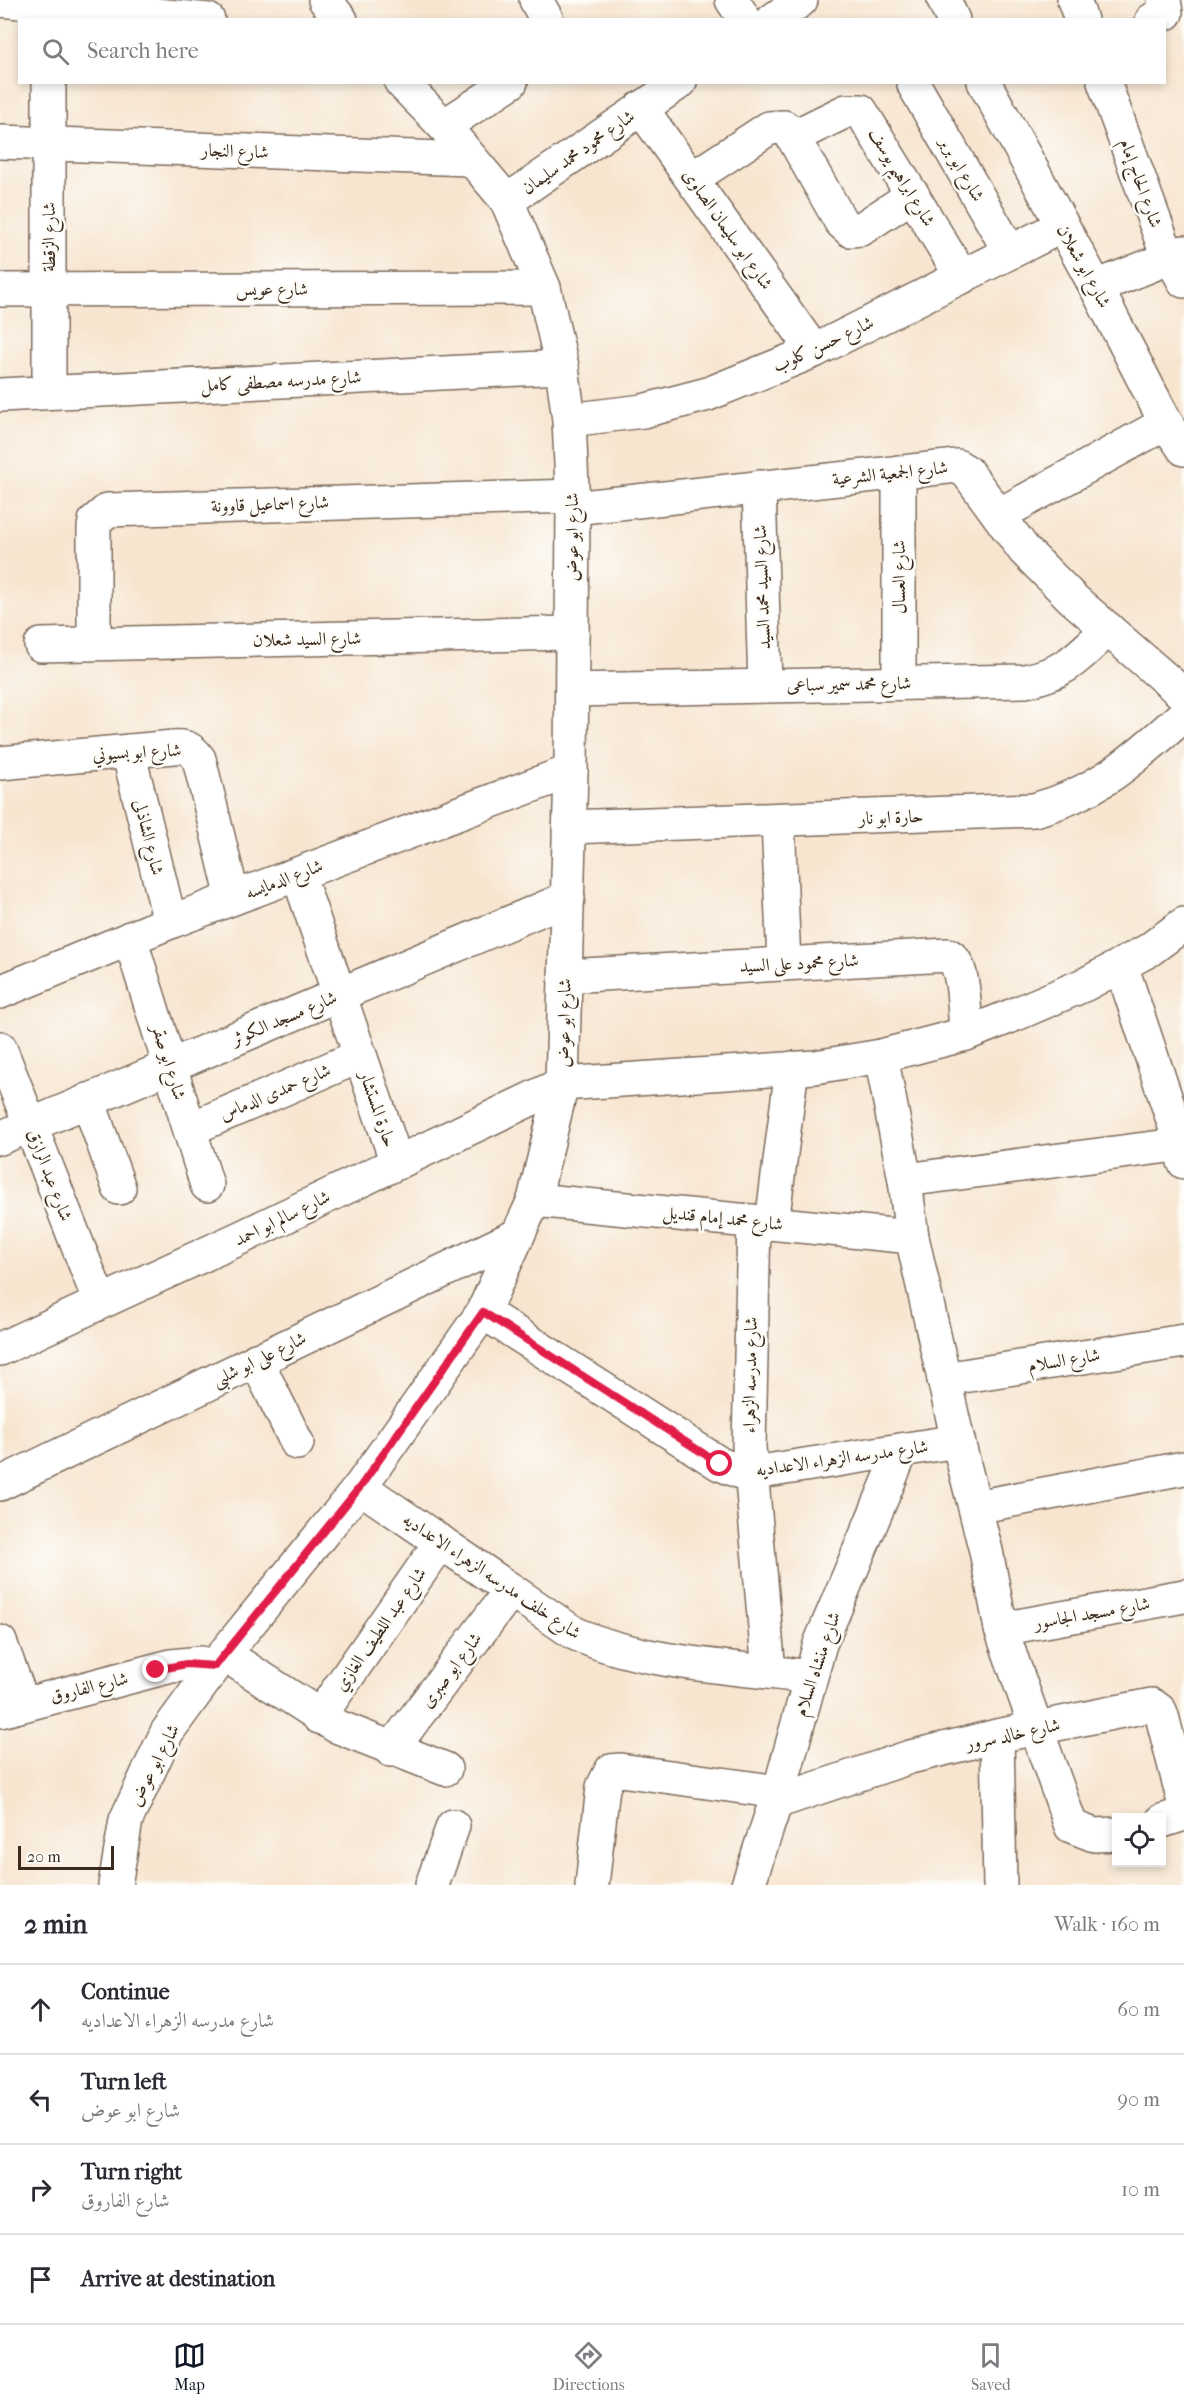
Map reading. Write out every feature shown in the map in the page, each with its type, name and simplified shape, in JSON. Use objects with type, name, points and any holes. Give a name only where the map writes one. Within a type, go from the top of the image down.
[{"type":"street","points":[[0,0],[49,8],[182,18]]},
{"type":"street","points":[[325,0],[339,18]]},
{"type":"street","points":[[536,0],[546,18]]},
{"type":"street","points":[[732,0],[744,18]]},
{"type":"street","points":[[777,18],[801,0]]},
{"type":"street","points":[[944,0],[952,18]]},
{"type":"street","points":[[1074,0],[1080,18]]},
{"type":"street","points":[[1156,18],[1166,13],[1164,0]]},
{"type":"street","name":"شارع الزقطة","points":[[49,84],[50,392]]},
{"type":"street","name":"شارع ابو عوض","points":[[116,1885],[126,1821],[167,1732],[219,1660],[360,1487],[483,1312],[534,1200],[562,1084],[571,771],[573,502],[569,420],[562,368],[544,288],[507,201],[444,126],[403,84]]},
{"type":"street","points":[[444,126],[508,84]]},
{"type":"street","name":"شارع ابو شعلان","points":[[985,84],[1096,287],[1166,423],[1184,449]]},
{"type":"street","name":"شارع الحاج إمام","points":[[1105,84],[1179,264]]},
{"type":"street","name":"شارع ابو بربر","points":[[914,85],[1010,252]]},
{"type":"street","name":"شارع ابو سليمان الصاوى","points":[[655,93],[693,178],[814,351]]},
{"type":"street","name":"شارع محمود محمد سليمان","points":[[507,201],[655,93]]},
{"type":"street","name":"شارع ابراهيم يوسف","points":[[793,137],[851,109],[861,111],[962,277]]},
{"type":"street","points":[[693,178],[769,128],[784,127],[793,137],[841,222],[850,230],[861,229],[913,195]]},
{"type":"street","name":"شارع النجار","points":[[0,142],[470,159]]},
{"type":"street","name":"شارع حسن كلوب","points":[[569,420],[675,404],[708,394],[814,351],[1062,226]]},
{"type":"street","points":[[1096,287],[1179,264]]},
{"type":"street","name":"شارع عويس","points":[[0,290],[544,288]]},
{"type":"street","name":"شارع مدرسه مصطفى كامل","points":[[0,395],[562,368]]},
{"type":"street","points":[[999,515],[1166,423]]},
{"type":"street","name":"شارع الجمعية الشرعية","points":[[573,502],[759,487],[957,466],[963,468],[1024,550],[1108,629],[1184,695]]},
{"type":"street","name":"شارع العسال","points":[[899,472],[899,683]]},
{"type":"street","name":"شارع السيد محمد السيد","points":[[759,487],[765,686]]},
{"type":"street","name":"شارع اسماعيل قاوونة","points":[[94,643],[94,528],[95,521],[108,510],[573,502]]},
{"type":"street","name":"شارع محمد سمير سباعى","points":[[572,690],[1025,681],[1047,676],[1067,667],[1108,629]]},
{"type":"street","name":"شارع السيد شعلان","points":[[41,645],[572,633]]},
{"type":"street","name":"حارة ابو نار","points":[[568,827],[1034,810],[1062,803],[1113,776],[1184,715]]},
{"type":"street","name":"شارع ابو بسيوني","points":[[0,763],[184,746],[194,751],[199,759],[232,898]]},
{"type":"street","name":"شارع الشاذلى","points":[[128,751],[170,922]]},
{"type":"street","name":"شارع الدمايسه","points":[[0,992],[232,898],[571,771]]},
{"type":"street","points":[[778,820],[784,964]]},
{"type":"street","name":"حارة المستشار","points":[[298,874],[397,1163]]},
{"type":"street","name":"شارع مسجد الكوثر","points":[[0,1138],[568,898]]},
{"type":"street","points":[[562,1084],[792,1068],[881,1056],[966,1034],[1086,984],[1149,950],[1184,924]]},
{"type":"street","name":"شارع ابو صقر","points":[[130,938],[207,1185]]},
{"type":"street","name":"شارع محمود على السيد","points":[[565,976],[948,955],[953,957],[960,967],[966,1034]]},
{"type":"street","points":[[905,1180],[1183,1150],[1120,965]]},
{"type":"street","name":"شارع عبد الرازق","points":[[0,1048],[100,1302]]},
{"type":"street","name":"شارع حمدى الدماس","points":[[190,1129],[360,1056]]},
{"type":"street","points":[[881,1056],[905,1180],[912,1237],[958,1441],[986,1551],[1001,1629],[1071,1826],[1094,1835],[1112,1833]]},
{"type":"street","name":"شارع مدرسه الزهراء","points":[[770,1672],[750,1473],[749,1420],[763,1222],[792,1068]]},
{"type":"street","name":"شارع سالم ابو احمد","points":[[0,1349],[562,1084]]},
{"type":"street","points":[[88,1100],[119,1188]]},
{"type":"street","name":"شارع محمد إمام قنديل","points":[[534,1200],[912,1237]]},
{"type":"street","name":"شارع على ابو شلبى","points":[[0,1484],[518,1235]]},
{"type":"street","name":"شارع مدرسه الزهراء الاعداديه","points":[[483,1312],[729,1469],[750,1473],[958,1441]]},
{"type":"street","name":"شارع السلام","points":[[944,1379],[1184,1341]]},
{"type":"street","points":[[256,1360],[297,1443]]},
{"type":"street","name":"شارع منشاه السلام","points":[[748,1885],[777,1797],[820,1644],[902,1450]]},
{"type":"street","points":[[975,1507],[1184,1468]]},
{"type":"street","name":"شارع خلف مدرسه الزهراء الاعداديه","points":[[360,1487],[574,1633],[614,1649],[809,1677]]},
{"type":"street","name":"شارع عبد اللطيف الغازي","points":[[319,1717],[441,1542]]},
{"type":"street","name":"شارع ابو صبرى","points":[[391,1750],[511,1590]]},
{"type":"street","name":"شارع مسجد الجاسور","points":[[1001,1629],[1184,1596]]},
{"type":"street","points":[[0,1642],[11,1708]]},
{"type":"street","points":[[219,1660],[319,1717],[391,1750],[445,1769]]},
{"type":"street","name":"شارع الفاروق","points":[[11,1708],[171,1666],[219,1660]]},
{"type":"street","name":"شارع خالد سرور","points":[[777,1797],[910,1757],[996,1736],[1146,1706],[1156,1707],[1162,1716],[1184,1802]]},
{"type":"street","points":[[996,1736],[1000,1885]]},
{"type":"street","points":[[592,1885],[605,1778],[611,1772],[629,1771],[777,1797]]},
{"type":"street","points":[[1166,1819],[1184,1814]]},
{"type":"street","points":[[432,1885],[453,1826]]},
{"type":"route","points":[[156,1670],[186,1664],[201,1663],[215,1666],[360,1487],[483,1312],[720,1464]]}]
